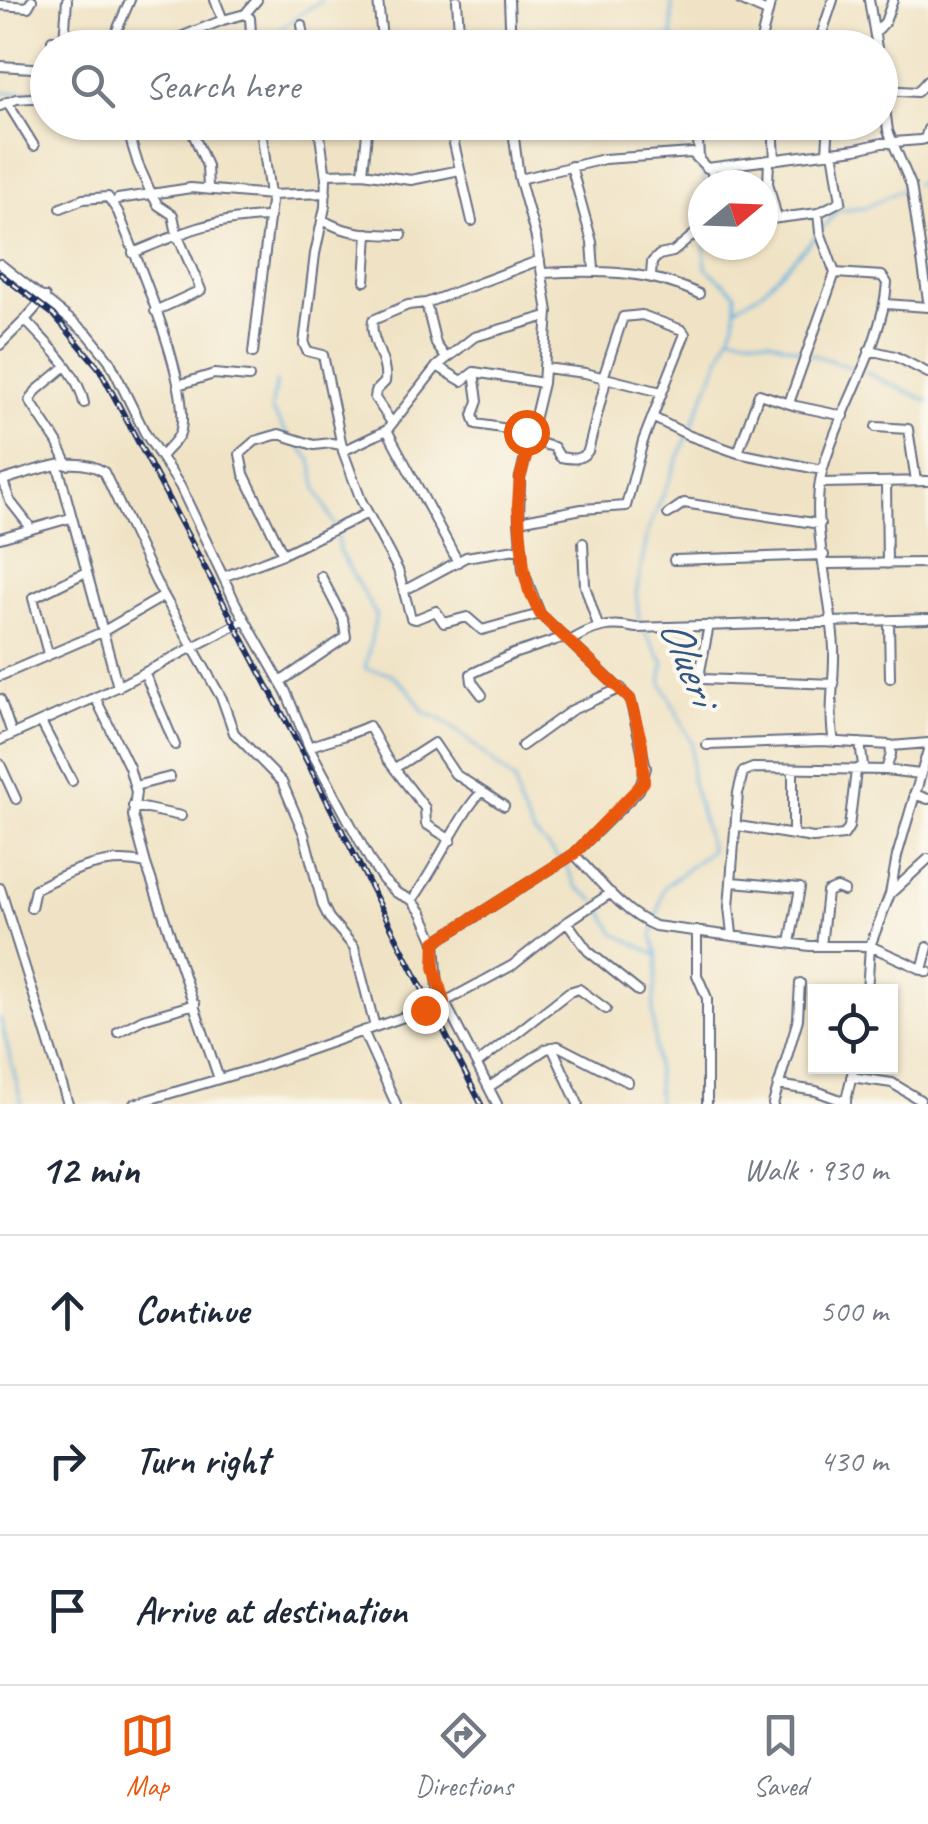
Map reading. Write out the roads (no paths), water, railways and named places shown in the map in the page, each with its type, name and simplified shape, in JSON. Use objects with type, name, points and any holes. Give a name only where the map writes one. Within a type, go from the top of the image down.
[{"type":"street","points":[[0,6],[28,7],[32,0]]},
{"type":"street","points":[[65,30],[66,0]]},
{"type":"street","points":[[119,30],[130,0]]},
{"type":"street","points":[[214,0],[223,20]]},
{"type":"street","points":[[198,30],[245,14],[257,0]]},
{"type":"street","points":[[378,0],[381,30]]},
{"type":"street","points":[[457,0],[459,30]]},
{"type":"street","points":[[510,0],[511,30]]},
{"type":"street","points":[[740,0],[767,12]]},
{"type":"street","points":[[764,30],[771,0]]},
{"type":"street","points":[[823,30],[833,0]]},
{"type":"street","points":[[869,0],[874,30]]},
{"type":"street","points":[[878,30],[893,0]]},
{"type":"street","points":[[245,14],[250,18],[251,30]]},
{"type":"street","points":[[302,26],[303,30]]},
{"type":"street","points":[[0,66],[30,68]]},
{"type":"street","points":[[898,91],[917,92],[928,80]]},
{"type":"street","points":[[30,99],[3,104],[34,146]]},
{"type":"street","points":[[520,179],[604,159],[666,152],[691,155],[712,168],[882,142],[923,140],[928,129]]},
{"type":"street","points":[[131,140],[151,193],[158,205],[174,215],[177,234],[202,290],[155,311]]},
{"type":"street","points":[[195,140],[206,166],[208,188]]},
{"type":"street","points":[[253,353],[270,217],[271,195],[263,140]]},
{"type":"street","points":[[321,140],[326,194],[304,344],[306,351],[323,355],[342,448],[405,590],[413,619],[436,611],[444,622],[467,617],[482,630],[540,614]]},
{"type":"street","points":[[362,173],[366,140]]},
{"type":"street","points":[[453,140],[472,221]]},
{"type":"street","points":[[435,942],[574,854],[644,782],[642,744],[630,699],[540,614],[529,591],[519,521],[520,478],[543,384],[548,316],[515,140]]},
{"type":"street","points":[[691,155],[694,140]]},
{"type":"street","points":[[770,170],[773,140]]},
{"type":"street","points":[[778,218],[818,213],[842,202],[830,140]]},
{"type":"street","points":[[885,304],[928,304],[912,185],[893,142]]},
{"type":"street","points":[[571,166],[592,242],[594,270]]},
{"type":"street","points":[[326,174],[362,173],[411,180],[460,170]]},
{"type":"street","points":[[118,199],[208,188],[271,195],[326,194]]},
{"type":"street","points":[[61,208],[83,199],[112,199],[133,252],[178,385],[180,434],[160,458]]},
{"type":"street","points":[[789,403],[834,273],[818,213]]},
{"type":"street","points":[[133,252],[225,219],[270,217]]},
{"type":"street","points":[[322,219],[337,228],[402,236]]},
{"type":"street","points":[[366,281],[368,233]]},
{"type":"street","points":[[651,276],[652,262],[659,255],[673,252],[688,239]]},
{"type":"street","points":[[458,562],[374,398],[385,382],[386,370],[370,325],[380,315],[426,303],[540,260]]},
{"type":"street","points":[[0,264],[88,334],[108,360],[160,458],[180,486],[309,747],[377,871],[422,913],[435,942],[434,967],[444,1002],[497,1104]]},
{"type":"street","points":[[542,273],[594,270],[651,276],[699,294]]},
{"type":"street","points":[[834,273],[882,276],[887,283],[885,304],[864,372],[822,470],[820,524],[832,623],[834,742]]},
{"type":"street","points":[[0,346],[46,297]]},
{"type":"street","points":[[426,303],[436,344],[446,358]]},
{"type":"street","points":[[474,372],[478,401],[472,416],[476,424],[532,437],[554,447],[560,457],[571,460],[584,456],[623,317],[642,315],[685,334],[652,417],[626,506],[519,521]]},
{"type":"street","points":[[342,448],[390,427],[437,366],[474,336],[548,316]]},
{"type":"street","points":[[25,320],[66,366],[84,403]]},
{"type":"street","points":[[869,350],[895,356],[928,372]]},
{"type":"street","points":[[66,366],[30,401],[58,442],[70,518],[118,687]]},
{"type":"street","points":[[437,366],[462,381],[474,372],[543,384]]},
{"type":"street","points":[[545,368],[661,392]]},
{"type":"street","points":[[178,385],[214,374],[250,377]]},
{"type":"street","points":[[738,454],[758,394],[844,416]]},
{"type":"street","points":[[652,417],[738,454],[822,470]]},
{"type":"street","points":[[876,427],[908,429],[916,481]]},
{"type":"street","points":[[282,554],[244,474],[240,454],[256,441],[279,434],[314,445],[331,442],[342,448]]},
{"type":"street","points":[[28,524],[2,481],[63,466],[99,468],[104,472],[164,596],[226,706],[234,732],[282,782],[304,834],[322,906],[354,947],[375,1027]]},
{"type":"street","points":[[821,483],[928,480]]},
{"type":"street","points":[[886,482],[887,564]]},
{"type":"street","points":[[668,514],[684,503],[820,524]]},
{"type":"street","points":[[223,577],[335,531],[368,513]]},
{"type":"street","points":[[0,538],[70,518]]},
{"type":"street","points":[[583,543],[585,586],[598,626]]},
{"type":"street","points":[[405,590],[458,562],[486,552],[522,548]]},
{"type":"street","points":[[674,560],[928,563]]},
{"type":"street","points":[[48,654],[33,598],[86,572]]},
{"type":"street","points":[[280,682],[346,637],[343,619],[321,576]]},
{"type":"street","points":[[0,676],[102,632],[164,596]]},
{"type":"street","points":[[0,740],[145,674],[245,620]]},
{"type":"street","points":[[482,695],[471,674],[513,654],[598,626],[928,620]]},
{"type":"street","points":[[890,622],[890,678]]},
{"type":"street","points":[[709,624],[700,670],[702,679],[834,684]]},
{"type":"street","points":[[145,674],[175,745]]},
{"type":"street","points":[[522,746],[572,710],[621,688]]},
{"type":"street","points":[[95,698],[129,767],[134,786],[133,816],[146,864],[218,1079]]},
{"type":"street","points":[[0,699],[12,734]]},
{"type":"street","points":[[41,722],[72,781]]},
{"type":"street","points":[[309,747],[339,740],[368,726],[424,808],[428,826],[452,840]]},
{"type":"street","points":[[708,745],[834,742],[928,747],[896,856],[890,894],[870,946],[867,984]]},
{"type":"street","points":[[395,768],[434,743],[455,774],[504,806]]},
{"type":"street","points":[[738,826],[813,838],[844,835],[849,827],[856,771],[864,765],[860,743]]},
{"type":"street","points":[[886,770],[891,746]]},
{"type":"street","points":[[0,764],[16,799]]},
{"type":"street","points":[[732,934],[738,794],[744,772],[753,768],[920,774]]},
{"type":"street","points":[[792,769],[793,833]]},
{"type":"street","points":[[134,786],[170,777]]},
{"type":"street","points":[[412,900],[452,840],[474,797],[483,792]]},
{"type":"street","points":[[914,794],[928,799]]},
{"type":"street","points":[[134,806],[181,816]]},
{"type":"street","points":[[574,854],[645,922],[664,928],[821,946],[870,946],[925,971],[928,947]]},
{"type":"street","points":[[890,894],[924,870],[928,859]]},
{"type":"street","points":[[31,908],[35,889],[77,868],[114,862],[146,864]]},
{"type":"street","points":[[732,882],[800,888],[790,943]]},
{"type":"street","points":[[0,888],[68,1104]]},
{"type":"street","points":[[821,946],[826,892],[837,888],[844,892]]},
{"type":"street","points":[[140,1103],[444,1002],[513,965],[566,922],[612,893]]},
{"type":"street","points":[[566,922],[588,951],[638,991]]},
{"type":"street","points":[[697,930],[697,975],[707,998],[707,1104]]},
{"type":"street","points":[[773,1104],[798,1018],[800,983]]},
{"type":"street","points":[[477,1064],[568,992],[579,989],[606,1009]]},
{"type":"street","points":[[118,1032],[143,1019],[194,1004]]},
{"type":"street","points":[[363,1031],[396,1104]]},
{"type":"street","points":[[489,1087],[552,1047],[571,1050],[628,1082]]},
{"type":"street","points":[[552,1047],[578,1104]]},
{"type":"street","points":[[778,1085],[846,1103],[852,1074]]},
{"type":"street","points":[[851,1077],[892,1083],[920,1101]]},
{"type":"waterway","points":[[281,30],[322,0]]},
{"type":"waterway","name":"Olueri","points":[[672,0],[672,30]]},
{"type":"waterway","points":[[0,93],[30,92]]},
{"type":"waterway","name":"Olueri","points":[[680,140],[683,150]]},
{"type":"waterway","name":"Olueri","points":[[686,157],[702,170]]},
{"type":"waterway","points":[[915,184],[928,182]]},
{"type":"waterway","points":[[823,228],[837,211],[865,208],[907,187]]},
{"type":"waterway","points":[[736,307],[761,292],[818,234]]},
{"type":"waterway","name":"Olueri","points":[[640,625],[636,594],[648,531],[735,322],[736,293],[706,268],[705,260]]},
{"type":"waterway","points":[[732,335],[770,340],[858,370]]},
{"type":"waterway","points":[[866,373],[928,401]]},
{"type":"waterway","points":[[276,382],[271,410],[288,435]]},
{"type":"waterway","points":[[298,444],[311,460],[317,490],[335,526]]},
{"type":"waterway","points":[[337,534],[339,551],[376,615],[365,669],[390,673],[410,691],[424,712],[466,738],[515,782],[519,804],[532,831],[560,860]]},
{"type":"waterway","name":"Olueri","points":[[644,631],[664,663],[661,681],[692,743],[691,778],[711,850],[664,887],[652,937],[658,956],[653,1010],[658,1104]]},
{"type":"waterway","points":[[566,865],[576,886],[595,900]]},
{"type":"waterway","points":[[600,906],[615,933],[656,955]]},
{"type":"waterway","points":[[0,1018],[22,1104]]},
{"type":"railway","points":[[0,274],[54,315],[99,368],[293,734],[481,1104]]}]
